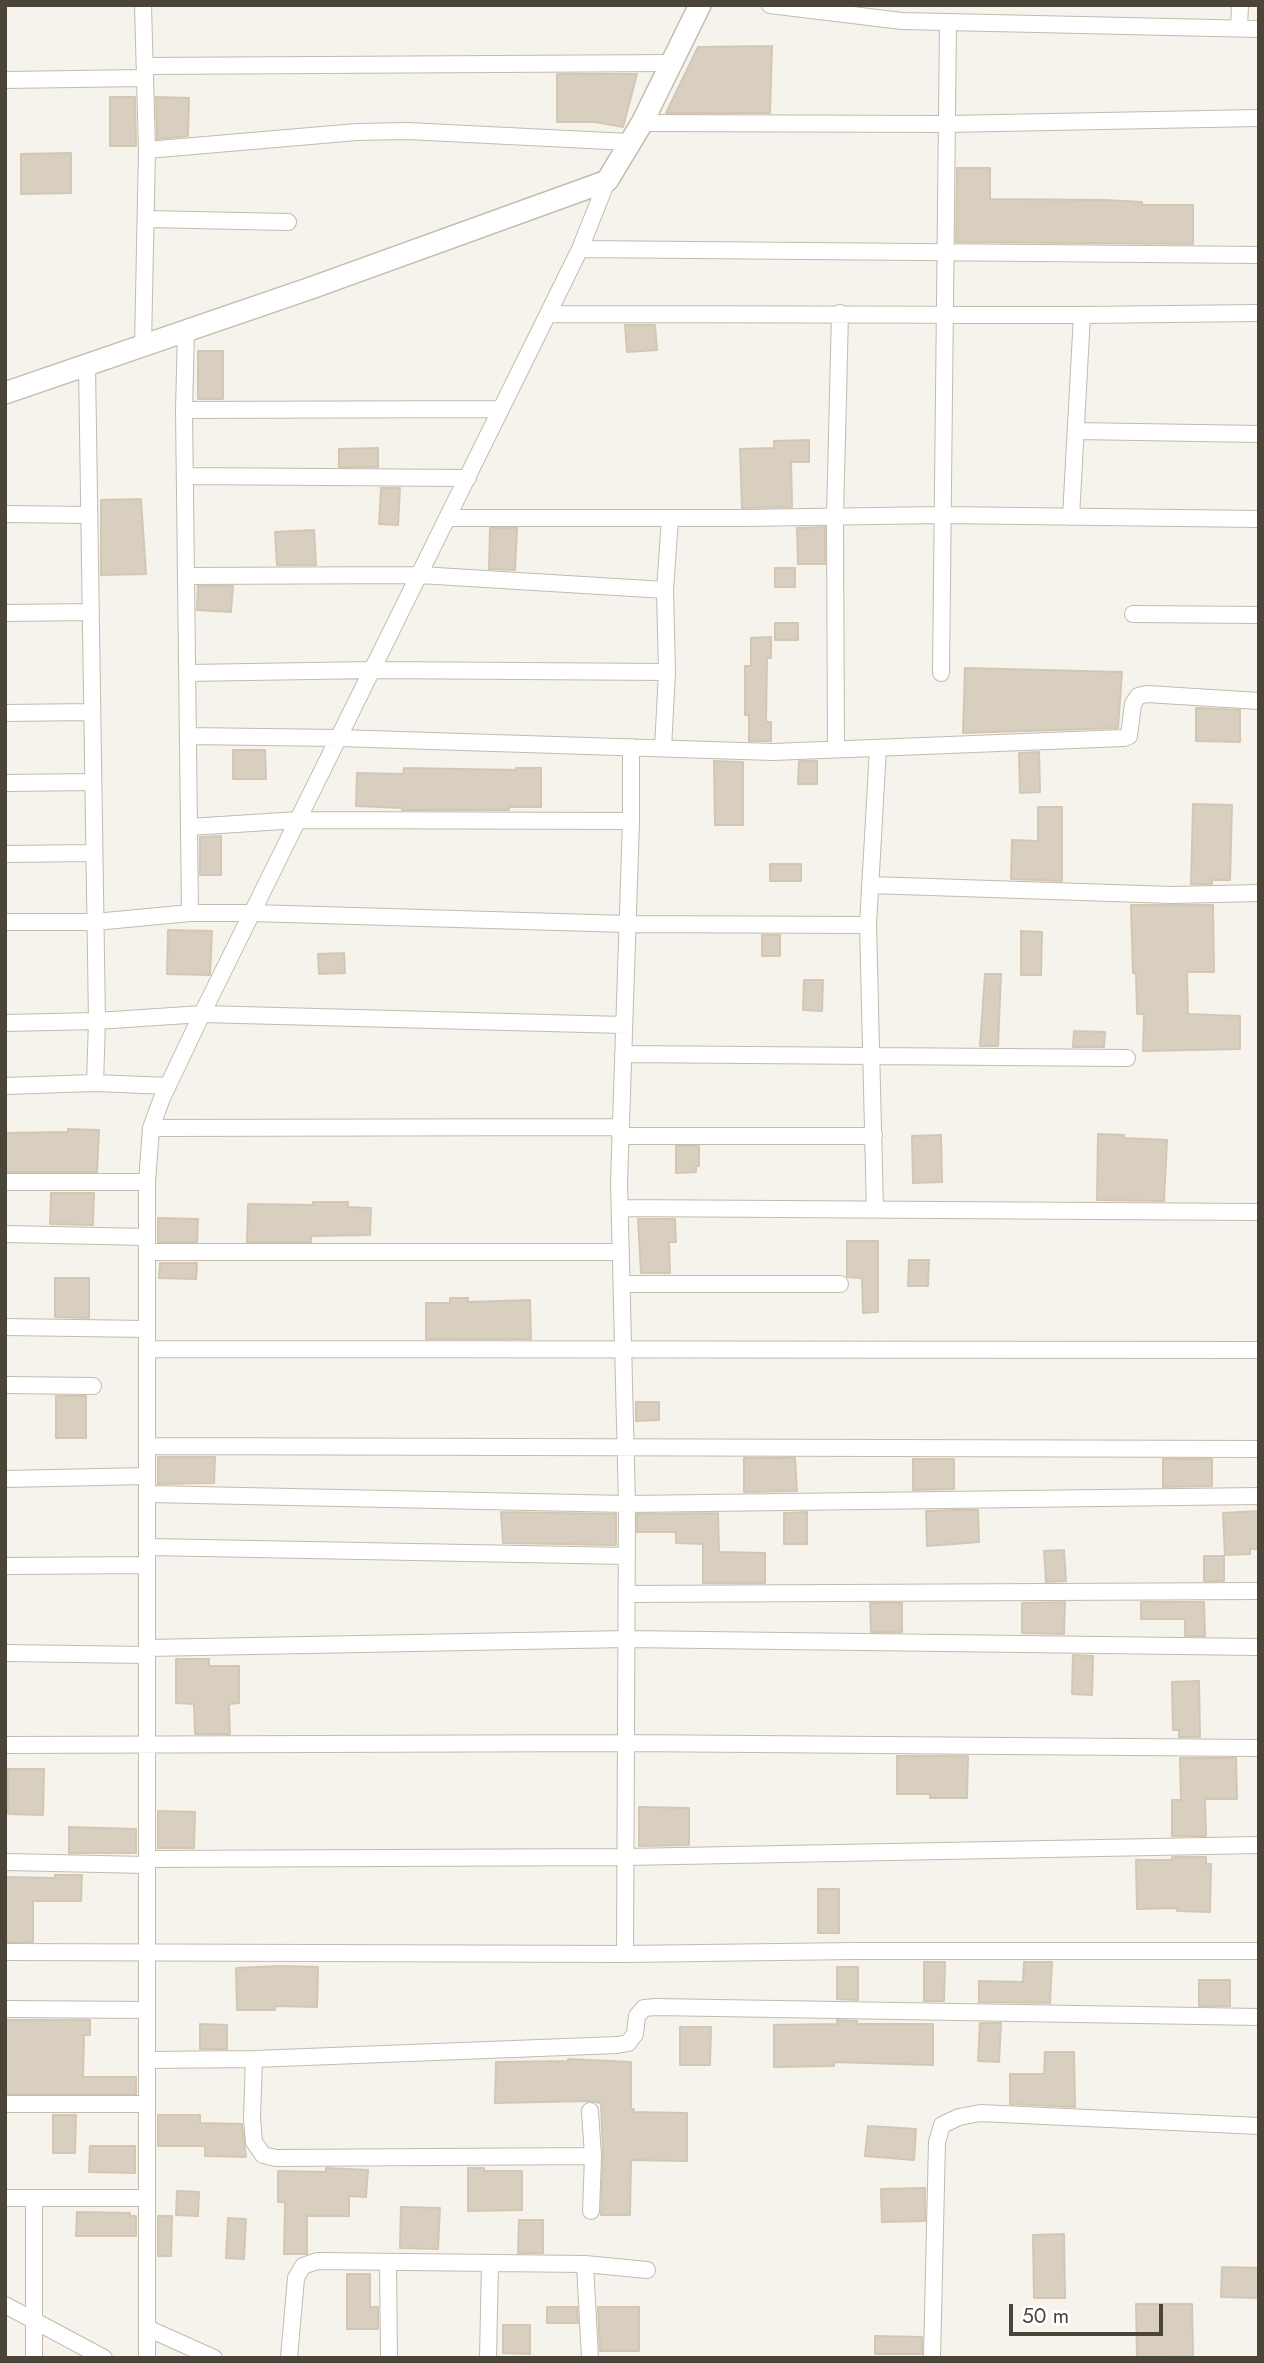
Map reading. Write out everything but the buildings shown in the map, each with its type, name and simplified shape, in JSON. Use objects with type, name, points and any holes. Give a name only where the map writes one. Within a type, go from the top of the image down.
[{"type":"street","points":[[143,5],[147,150],[144,345]]},
{"type":"street","points":[[147,2358],[147,1182],[151,1128],[202,1014],[580,249],[607,181],[642,123],[700,5]]},
{"type":"street","points":[[770,5],[902,13],[948,22],[1259,29]]},
{"type":"street","points":[[1239,28],[1240,5]]},
{"type":"street","points":[[941,673],[948,22]]},
{"type":"street","points":[[5,80],[144,72],[671,63]]},
{"type":"street","points":[[642,123],[946,124],[1259,118]]},
{"type":"street","points":[[147,150],[357,132],[407,131],[629,142]]},
{"type":"street","points":[[5,393],[607,181]]},
{"type":"street","points":[[146,219],[288,222]]},
{"type":"street","points":[[580,249],[1259,255]]},
{"type":"street","points":[[836,750],[835,517],[840,313]]},
{"type":"street","points":[[548,314],[1259,313]]},
{"type":"street","points":[[1071,517],[1082,315]]},
{"type":"street","points":[[186,331],[184,410],[190,914]]},
{"type":"street","points":[[87,365],[97,1021],[95,1083]]},
{"type":"street","points":[[184,410],[501,409]]},
{"type":"street","points":[[1076,431],[1259,434]]},
{"type":"street","points":[[185,476],[468,478]]},
{"type":"street","points":[[5,514],[88,515]]},
{"type":"street","points":[[448,518],[942,515],[1259,519]]},
{"type":"street","points":[[663,748],[667,672],[665,590],[670,518]]},
{"type":"street","points":[[186,576],[420,575],[665,590]]},
{"type":"street","points":[[5,613],[90,612]]},
{"type":"street","points":[[1133,614],[1259,615]]},
{"type":"street","points":[[187,673],[373,670],[667,672]]},
{"type":"street","points":[[188,736],[340,738],[773,752],[836,750],[1124,738],[1129,736],[1133,704],[1138,696],[1147,694],[1259,701]]},
{"type":"street","points":[[5,713],[91,712]]},
{"type":"street","points":[[625,1954],[627,1639],[620,1208],[631,747]]},
{"type":"street","points":[[875,1210],[868,925],[878,748]]},
{"type":"street","points":[[5,783],[93,782]]},
{"type":"street","points":[[189,827],[299,820],[631,821]]},
{"type":"street","points":[[5,854],[94,853]]},
{"type":"street","points":[[870,885],[1173,895],[1259,893]]},
{"type":"street","points":[[5,922],[95,922],[190,914],[253,913],[626,924],[868,925]]},
{"type":"street","points":[[5,1023],[97,1021],[202,1014],[624,1025]]},
{"type":"street","points":[[623,1054],[1126,1058]]},
{"type":"street","points":[[5,1086],[95,1083],[168,1086]]},
{"type":"street","points":[[151,1128],[874,1136]]},
{"type":"street","points":[[5,1182],[147,1182]]},
{"type":"street","points":[[620,1208],[1259,1212]]},
{"type":"street","points":[[5,1234],[147,1245],[621,1252]]},
{"type":"street","points":[[622,1284],[840,1284]]},
{"type":"street","points":[[5,1327],[147,1329]]},
{"type":"street","points":[[147,1349],[1259,1350]]},
{"type":"street","points":[[5,1385],[93,1386]]},
{"type":"street","points":[[147,1446],[1259,1449]]},
{"type":"street","points":[[5,1479],[147,1476]]},
{"type":"street","points":[[148,1494],[626,1504],[1259,1496]]},
{"type":"street","points":[[148,1546],[626,1556]]},
{"type":"street","points":[[5,1566],[147,1565]]},
{"type":"street","points":[[626,1594],[1259,1591]]},
{"type":"street","points":[[5,1653],[627,1639],[1259,1647]]},
{"type":"street","points":[[5,1745],[626,1743],[1259,1748]]},
{"type":"street","points":[[5,1862],[626,1857],[1259,1845]]},
{"type":"street","points":[[5,1952],[625,1954],[1259,1951]]},
{"type":"street","points":[[147,2060],[254,2059],[617,2045],[628,2043],[635,2034],[637,2016],[644,2008],[656,2007],[1259,2017]]},
{"type":"street","points":[[5,2009],[147,2010]]},
{"type":"street","points":[[254,2059],[254,2142],[263,2155],[276,2158],[593,2156]]},
{"type":"street","points":[[5,2104],[147,2104]]},
{"type":"street","points":[[590,2111],[593,2156],[591,2211]]},
{"type":"street","points":[[932,2358],[937,2142],[942,2126],[959,2117],[980,2113],[1259,2126]]},
{"type":"street","points":[[5,2198],[147,2198]]},
{"type":"street","points":[[34,2198],[34,2358]]},
{"type":"street","points":[[289,2358],[296,2277],[303,2266],[317,2261],[585,2264],[646,2270]]},
{"type":"street","points":[[388,2262],[389,2358]]},
{"type":"street","points":[[488,2358],[490,2263]]},
{"type":"street","points":[[585,2264],[590,2358]]},
{"type":"street","points":[[5,2305],[104,2358]]},
{"type":"street","points":[[147,2328],[214,2358]]}]
